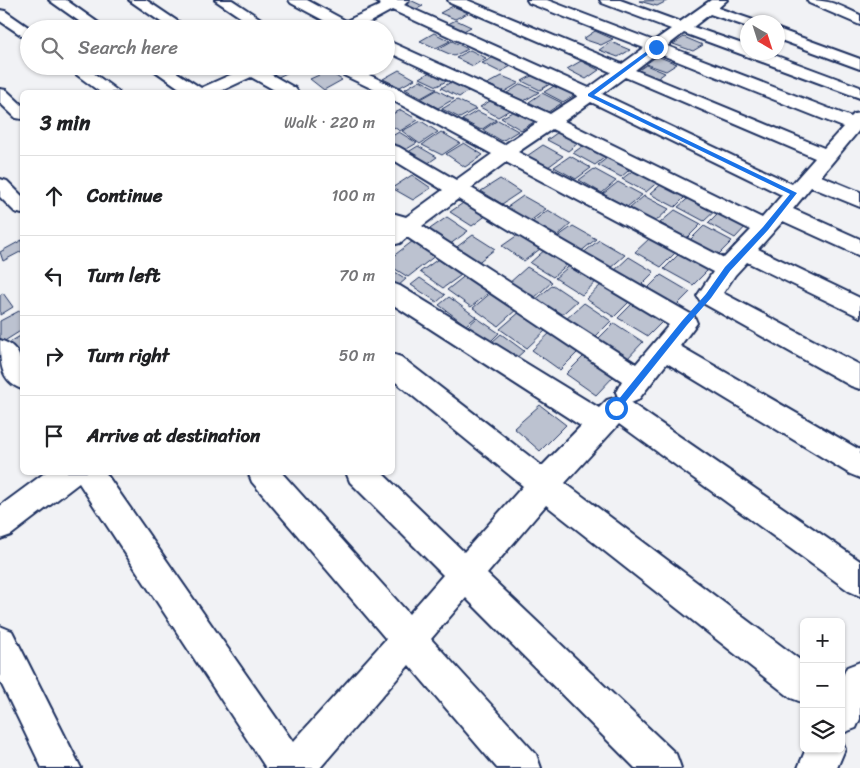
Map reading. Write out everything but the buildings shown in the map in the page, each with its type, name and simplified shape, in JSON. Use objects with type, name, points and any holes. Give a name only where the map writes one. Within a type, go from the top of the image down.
[{"type":"street","points":[[56,0],[86,20]]},
{"type":"street","points":[[136,0],[168,20]]},
{"type":"street","points":[[296,0],[332,20]]},
{"type":"street","points":[[455,0],[826,156]]},
{"type":"street","points":[[606,0],[740,49]]},
{"type":"street","points":[[814,0],[860,21]]},
{"type":"street","points":[[231,1],[257,20]]},
{"type":"street","points":[[295,768],[544,485],[609,416],[709,296],[727,269],[857,121],[656,47],[538,1]]},
{"type":"street","points":[[360,20],[392,2],[794,193]]},
{"type":"street","points":[[639,379],[398,228],[590,95],[715,3],[740,18]]},
{"type":"street","points":[[0,14],[20,28]]},
{"type":"street","points":[[785,37],[860,64]]},
{"type":"street","points":[[395,49],[551,121],[765,228]]},
{"type":"street","points":[[771,60],[860,93]]},
{"type":"street","points":[[86,75],[107,90]]},
{"type":"street","points":[[170,75],[193,90]]},
{"type":"street","points":[[210,90],[239,75]]},
{"type":"street","points":[[264,75],[286,90]]},
{"type":"street","points":[[355,75],[386,90]]},
{"type":"street","points":[[0,94],[20,112]]},
{"type":"street","points":[[395,95],[727,269]]},
{"type":"street","points":[[395,153],[685,323]]},
{"type":"street","points":[[808,178],[860,200]]},
{"type":"street","points":[[20,182],[1,189],[20,205]]},
{"type":"street","points":[[779,211],[860,248]]},
{"type":"street","points":[[744,251],[860,308]]},
{"type":"street","points":[[395,294],[609,416],[860,580]]},
{"type":"street","points":[[709,296],[860,378]]},
{"type":"street","points":[[664,349],[860,465]]},
{"type":"street","points":[[0,350],[20,375]]},
{"type":"street","points":[[395,366],[544,485],[800,682]]},
{"type":"street","points":[[0,524],[66,475]]},
{"type":"street","points":[[90,475],[288,768]]},
{"type":"street","points":[[265,475],[522,768]]},
{"type":"street","points":[[363,475],[662,768]]},
{"type":"street","points":[[0,644],[62,768]]},
{"type":"street","points":[[845,709],[860,680]]},
{"type":"street","points":[[817,768],[824,753]]},
{"type":"route","points":[[616,408],[709,296],[727,269],[794,193],[590,95],[656,47]]}]
